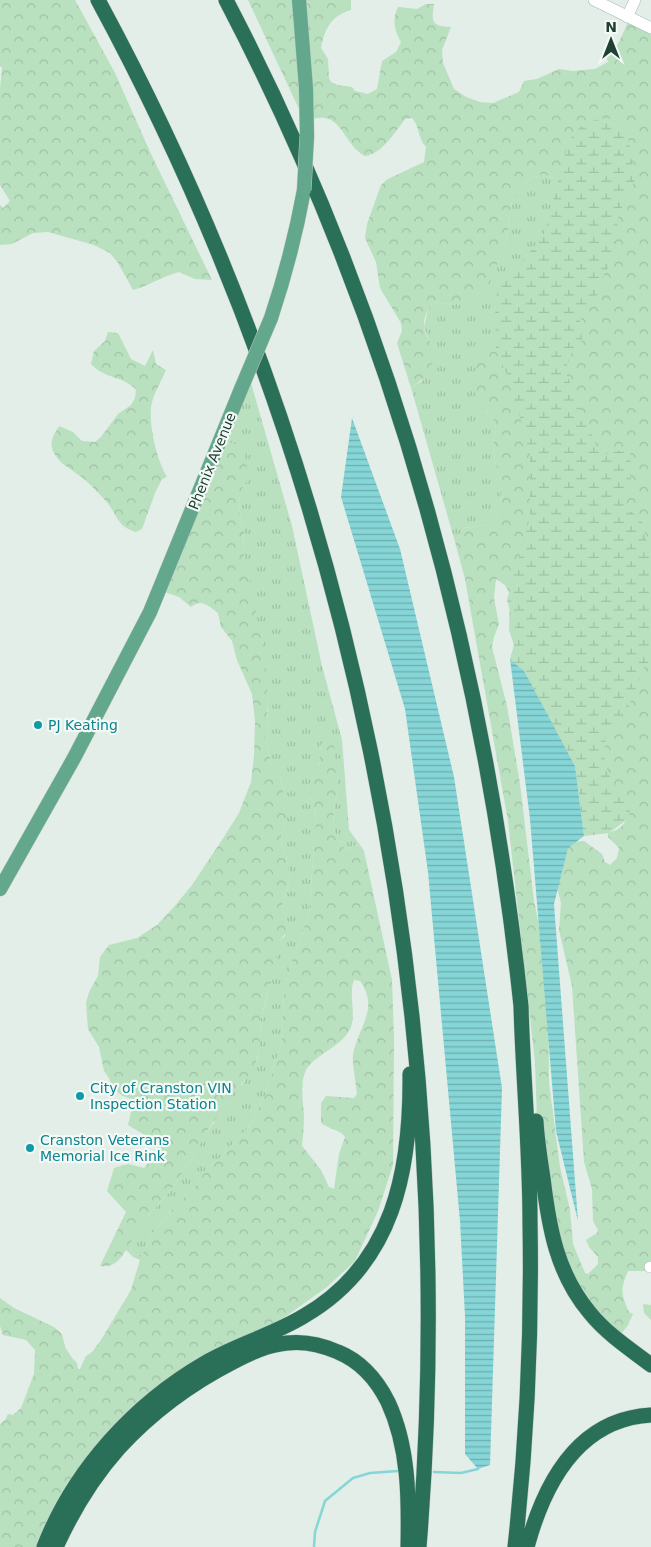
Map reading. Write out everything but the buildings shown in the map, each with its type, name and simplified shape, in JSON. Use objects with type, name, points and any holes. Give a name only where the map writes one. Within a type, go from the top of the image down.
[{"type":"highway","points":[[98,0],[160,120],[207,224],[246,322],[291,452],[329,575],[360,700],[388,842],[407,970],[420,1091],[428,1256],[427,1424],[419,1547]]},
{"type":"highway","points":[[226,0],[274,98],[336,239],[382,362],[424,494],[450,593],[481,731],[506,884],[520,1006],[530,1191],[530,1285],[526,1418],[515,1547]]},
{"type":"highway","points":[[44,1547],[62,1509],[83,1476],[121,1429],[144,1407],[186,1375],[220,1354],[289,1324],[314,1310],[337,1293],[368,1260],[384,1233],[394,1206],[407,1144],[410,1090],[407,970]]},
{"type":"highway","points":[[520,1006],[532,1069],[536,1128],[547,1212],[558,1260],[570,1284],[590,1314],[606,1331],[651,1365]]},
{"type":"highway","points":[[56,1547],[82,1498],[106,1465],[132,1436],[165,1405],[200,1380],[241,1358],[268,1346],[297,1342],[321,1345],[347,1356],[370,1375],[383,1393],[396,1424],[403,1453],[408,1495],[408,1547]]},
{"type":"highway","points":[[527,1547],[534,1522],[546,1492],[562,1467],[579,1447],[596,1432],[617,1421],[640,1416],[651,1416]]},
{"type":"main road","name":"Phenix Avenue","points":[[0,889],[74,758],[150,612],[271,318],[288,268],[304,190],[308,136],[299,0]]},
{"type":"street","points":[[594,0],[651,28]]},
{"type":"street","points":[[627,17],[635,0]]},
{"type":"green space","points":[[0,0],[75,0],[115,73],[151,154],[212,280],[195,279],[179,272],[133,290],[118,263],[110,253],[94,245],[48,232],[33,233],[12,244],[0,245],[0,205],[3,208],[10,201],[0,185],[0,89],[2,68],[0,66]]},
{"type":"green space","points":[[248,0],[351,0],[351,10],[338,16],[330,24],[321,48],[328,59],[331,82],[352,87],[355,91],[368,94],[377,89],[382,61],[396,52],[401,42],[395,24],[398,7],[417,9],[426,4],[434,4],[434,22],[440,26],[451,27],[442,50],[443,63],[454,89],[466,97],[480,102],[493,103],[519,92],[524,81],[537,79],[559,69],[573,71],[595,69],[608,62],[607,58],[612,48],[618,44],[630,18],[651,28],[651,1271],[628,1271],[622,1292],[629,1312],[633,1314],[621,1334],[571,1288],[537,1121],[535,1062],[508,821],[465,579],[455,542],[464,528],[487,525],[497,517],[501,510],[502,484],[495,462],[493,445],[496,423],[476,399],[474,376],[477,360],[497,335],[560,367],[582,316],[584,294],[562,181],[543,174],[529,179],[512,201],[505,248],[490,280],[476,298],[454,305],[433,302],[431,304],[426,314],[424,327],[433,349],[431,367],[421,381],[411,388],[397,343],[402,331],[401,323],[380,288],[376,262],[365,238],[367,224],[381,185],[388,179],[424,162],[426,147],[412,118],[405,119],[382,147],[365,156],[353,146],[341,129],[331,120],[323,118],[308,119],[306,124]],"holes":[[[496,579],[505,585],[510,594],[509,630],[523,673],[561,742],[587,777],[630,806],[624,824],[608,833],[608,837],[619,848],[617,858],[610,865],[605,862],[602,854],[584,841],[574,842],[552,859],[553,872],[561,903],[559,930],[572,986],[584,1162],[592,1189],[593,1221],[598,1230],[597,1233],[586,1240],[589,1247],[598,1257],[598,1264],[588,1274],[585,1273],[573,1244],[570,1210],[560,1167],[549,1083],[548,969],[534,901],[520,784],[507,706],[492,647],[499,624],[494,598]]]},
{"type":"green space","points":[[608,118],[620,123],[627,132],[635,180],[619,214],[613,259],[601,280],[600,291],[580,318],[582,341],[571,354],[565,371],[597,447],[607,454],[630,447],[631,480],[624,503],[631,512],[641,517],[647,543],[651,549],[651,659],[645,666],[629,706],[606,735],[604,756],[607,769],[611,779],[630,807],[629,818],[609,833],[584,836],[575,766],[524,671],[510,659],[517,634],[507,600],[530,517],[530,454],[511,384],[496,350],[495,298],[502,285],[544,235],[568,143],[584,124]]},
{"type":"green space","points":[[543,174],[562,181],[584,294],[582,316],[560,367],[476,399],[496,423],[493,445],[495,462],[502,484],[501,510],[497,517],[487,525],[464,528],[455,542],[411,388],[422,381],[433,350],[424,327],[428,309],[433,302],[454,305],[488,283],[505,248],[512,201],[529,179]]},
{"type":"green space","points":[[108,332],[118,333],[131,359],[145,366],[153,350],[156,364],[166,370],[152,402],[151,419],[157,451],[167,477],[162,479],[155,493],[142,529],[136,532],[122,525],[101,495],[59,460],[52,447],[53,438],[59,426],[73,432],[82,441],[95,442],[118,414],[131,405],[135,398],[136,390],[131,385],[96,369],[91,364],[94,351],[105,341]]},
{"type":"green space","points":[[249,376],[292,526],[322,666],[342,740],[349,830],[360,845],[353,846],[347,852],[337,838],[333,827],[338,787],[321,745],[318,768],[308,787],[316,820],[309,914],[292,960],[284,994],[282,1041],[265,1095],[249,1127],[218,1160],[207,1167],[198,1183],[168,1214],[153,1233],[142,1255],[131,1253],[130,1244],[148,1216],[170,1191],[191,1161],[207,1131],[214,1123],[224,1094],[243,1084],[258,1058],[261,1019],[272,977],[277,943],[285,936],[287,920],[282,906],[290,880],[281,833],[286,820],[284,793],[280,777],[271,763],[265,737],[269,730],[267,693],[244,554],[243,528],[238,503],[244,484],[242,450],[222,440]]},
{"type":"green space","points":[[222,440],[236,444],[243,453],[248,473],[248,481],[244,484],[238,503],[243,528],[244,554],[265,656],[269,730],[265,737],[271,763],[280,777],[287,807],[286,820],[281,833],[290,880],[282,906],[287,920],[286,933],[277,944],[276,963],[260,1025],[259,1050],[255,1064],[249,1075],[240,1085],[225,1094],[226,1105],[207,1131],[191,1161],[170,1191],[148,1216],[130,1244],[131,1253],[142,1255],[153,1233],[168,1214],[198,1183],[207,1167],[218,1160],[249,1127],[265,1095],[282,1041],[284,993],[292,960],[309,914],[316,820],[308,787],[318,768],[321,745],[325,736],[334,745],[338,787],[333,827],[337,838],[347,852],[353,846],[360,845],[364,851],[392,980],[394,1037],[393,1165],[378,1211],[355,1261],[327,1287],[285,1317],[275,1330],[193,1373],[44,1547],[0,1547],[0,1424],[8,1414],[13,1415],[21,1408],[34,1374],[35,1350],[26,1340],[3,1335],[0,1326],[0,1298],[14,1308],[54,1327],[62,1334],[65,1347],[77,1363],[78,1369],[80,1369],[86,1356],[92,1352],[101,1340],[131,1290],[140,1260],[133,1257],[126,1250],[112,1265],[100,1266],[126,1212],[107,1191],[114,1168],[128,1164],[144,1168],[159,1150],[153,1140],[128,1125],[134,1100],[123,1096],[113,1089],[104,1071],[99,1047],[88,1029],[86,1003],[89,992],[98,976],[100,957],[109,945],[137,938],[157,925],[174,907],[192,885],[239,813],[251,782],[255,721],[252,694],[237,660],[232,641],[221,627],[218,613],[211,608],[202,603],[191,607],[179,597],[159,590]],"holes":[[[354,980],[360,981],[366,991],[368,1009],[353,1054],[357,1094],[354,1098],[326,1096],[321,1103],[321,1123],[340,1132],[345,1137],[339,1154],[334,1189],[329,1187],[321,1170],[302,1146],[304,1127],[303,1078],[308,1067],[318,1057],[342,1040],[350,1029],[353,1017],[352,986]]]},
{"type":"green space","points":[[643,1304],[651,1305],[651,1320],[644,1313]]},
{"type":"water","points":[[352,418],[400,549],[454,777],[502,1088],[490,1465],[478,1469],[465,1454],[465,1316],[460,1221],[428,872],[405,709],[341,497]]},
{"type":"water","points":[[510,659],[524,671],[575,766],[584,836],[568,848],[554,904],[578,1221],[556,1131],[530,819]]},
{"type":"waterway","points":[[434,1472],[461,1473],[478,1469]]},
{"type":"waterway","points":[[314,1547],[315,1532],[325,1501],[353,1478],[370,1473],[398,1471]]},
{"type":"place","name":"PJ Keating","points":[[38,725]]},
{"type":"place","name":"City of Cranston VIN Inspection Station","points":[[80,1096]]},
{"type":"place","name":"Cranston Veterans Memorial Ice Rink","points":[[30,1148]]}]
